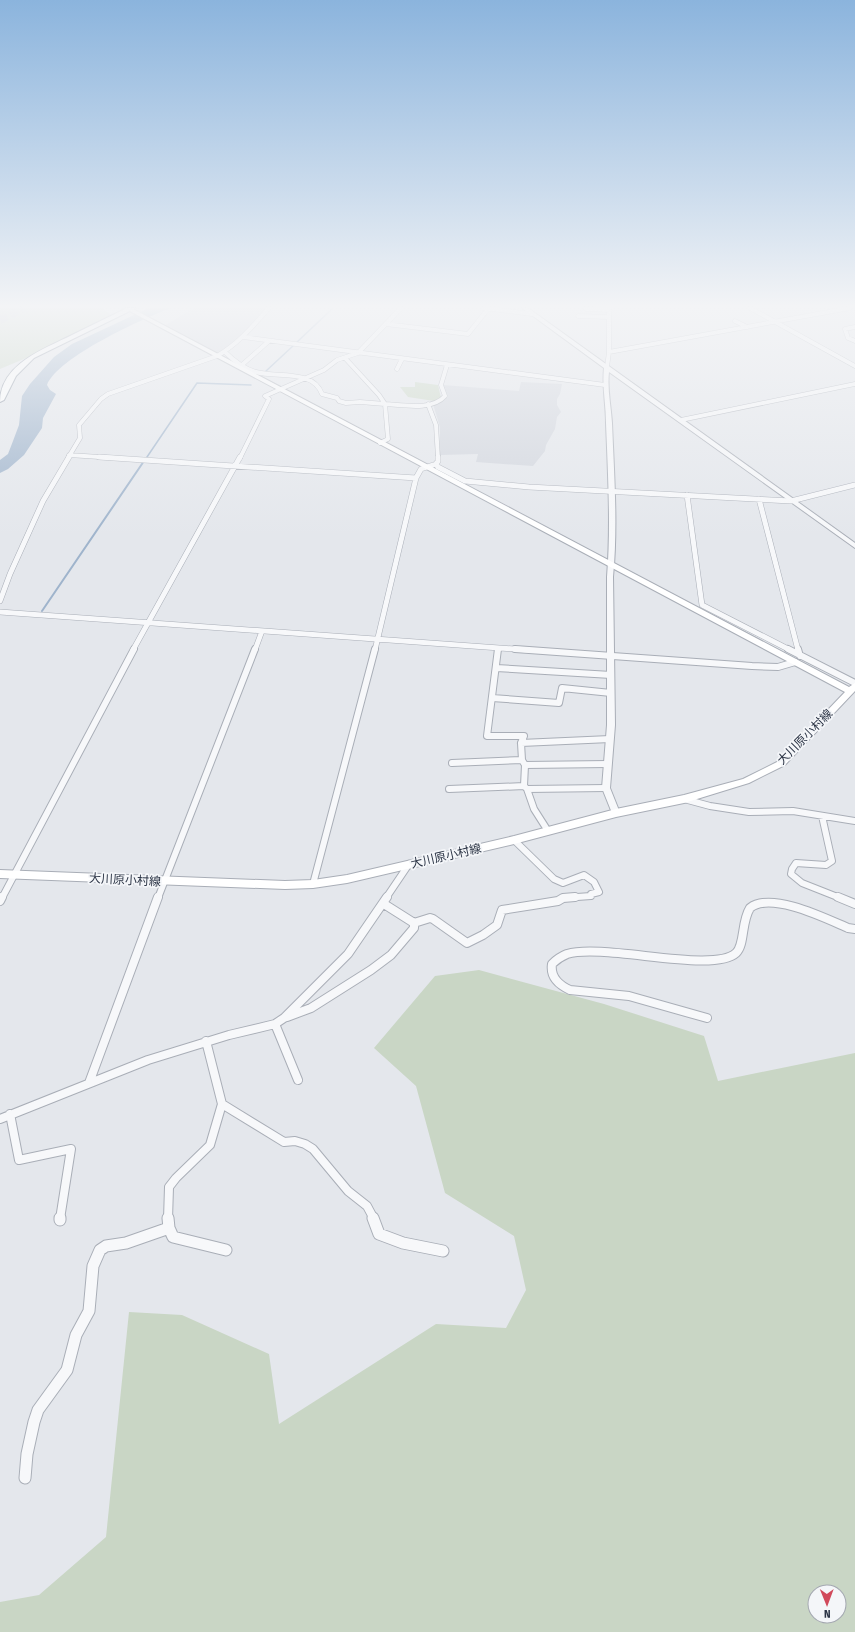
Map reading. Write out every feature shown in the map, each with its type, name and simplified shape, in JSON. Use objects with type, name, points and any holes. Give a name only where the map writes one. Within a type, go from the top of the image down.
[{"type":"highway","points":[[0,400],[8,384]]},
{"type":"main road","points":[[269,384],[611,566],[798,659],[854,689]]},
{"type":"main road","name":"大川原小村線","points":[[0,874],[242,885],[313,884],[347,879],[514,840],[616,813],[684,799],[746,781],[782,762],[854,689]]},
{"type":"street","points":[[0,601],[10,574],[43,501],[80,438],[79,425],[105,396],[138,384]]},
{"type":"street","points":[[0,901],[148,622],[236,465],[269,399],[265,396],[293,384]]},
{"type":"street","points":[[318,384],[322,394],[337,398],[339,401],[346,403],[360,402],[385,404],[428,404],[444,398],[441,384]]},
{"type":"street","points":[[369,384],[385,404],[388,439],[380,443]]},
{"type":"street","points":[[591,384],[605,386],[609,421],[612,554],[612,656],[610,739],[606,788],[616,813]]},
{"type":"street","points":[[631,384],[855,546]]},
{"type":"street","points":[[681,420],[854,384]]},
{"type":"street","points":[[313,884],[378,639],[416,478],[421,469],[436,464],[438,461],[436,425],[428,404]]},
{"type":"street","points":[[70,455],[416,478]]},
{"type":"street","points":[[436,464],[438,467],[465,481],[610,492],[791,501],[855,485]]},
{"type":"street","points":[[688,495],[702,605],[798,659]]},
{"type":"street","points":[[759,499],[798,659]]},
{"type":"street","points":[[0,612],[770,667],[778,667],[798,659]]},
{"type":"street","points":[[88,1083],[164,881],[262,631]]},
{"type":"street","points":[[498,648],[487,736],[524,736],[521,743],[524,762],[525,788],[534,809],[548,831]]},
{"type":"street","points":[[496,668],[611,675]]},
{"type":"street","points":[[492,698],[559,703],[562,688],[611,693]]},
{"type":"street","points":[[521,743],[610,739]]},
{"type":"street","points":[[452,763],[524,762],[608,764]]},
{"type":"street","points":[[449,789],[606,788]]},
{"type":"street","points":[[684,799],[710,806],[749,812],[794,811],[855,821]]},
{"type":"street","points":[[822,816],[832,862],[826,865],[796,863],[792,868],[792,877],[803,884],[855,904]]},
{"type":"street","points":[[384,904],[414,922],[430,918],[433,919],[467,943],[497,925],[502,910],[558,901],[563,898],[591,896],[592,894],[599,892],[598,887],[589,877],[584,875],[563,883],[554,880],[514,840]]},
{"type":"street","points":[[0,1119],[148,1060],[206,1041],[275,1024],[284,1018],[348,954],[384,904],[409,864]]},
{"type":"street","points":[[707,1018],[621,993],[581,992],[567,989],[554,978],[551,970],[552,964],[567,954],[582,951],[621,952],[685,960],[714,960],[726,958],[734,955],[741,947],[743,921],[751,906],[762,903],[795,907],[848,928],[855,929]]},
{"type":"street","points":[[284,1018],[311,1008],[371,970],[391,955],[414,928],[414,922]]},
{"type":"street","points":[[275,1024],[298,1080]]},
{"type":"street","points":[[206,1041],[222,1104],[210,1145],[176,1178],[169,1187],[167,1202],[169,1228],[173,1237],[210,1244],[226,1250]]},
{"type":"street","points":[[222,1104],[284,1142],[294,1140],[304,1142],[330,1166],[348,1191],[369,1208],[379,1234],[403,1243],[443,1251]]},
{"type":"street","points":[[10,1114],[19,1160],[71,1149],[60,1220]]},
{"type":"street","points":[[25,1478],[26,1454],[34,1422],[38,1410],[67,1370],[76,1334],[89,1311],[93,1266],[100,1250],[106,1246],[126,1243],[169,1228]]},
{"type":"shaded area","points":[[521,384],[562,384],[560,394],[557,399],[557,405],[561,412],[557,417],[555,429],[546,445],[545,451],[533,466],[476,462],[478,454],[440,455],[440,427],[433,404],[448,397],[443,385],[519,391]]},
{"type":"green space","points":[[415,384],[438,385],[441,398],[434,401],[408,397],[400,387],[415,387]]},
{"type":"green space","points":[[479,970],[604,1004],[704,1036],[718,1081],[855,1053],[855,1632],[0,1632],[0,1602],[39,1595],[106,1537],[129,1312],[182,1315],[269,1354],[279,1424],[436,1324],[506,1328],[526,1290],[514,1236],[445,1193],[416,1086],[374,1048],[435,976]]},
{"type":"water","points":[[30,384],[48,384],[50,390],[56,394],[43,418],[42,428],[24,455],[8,469],[0,473],[0,460],[8,454],[19,425],[22,396]]},
{"type":"waterway","points":[[147,457],[196,384]]},
{"type":"waterway","points":[[228,384],[251,385]]},
{"type":"waterway","points":[[42,611],[144,461]]}]
